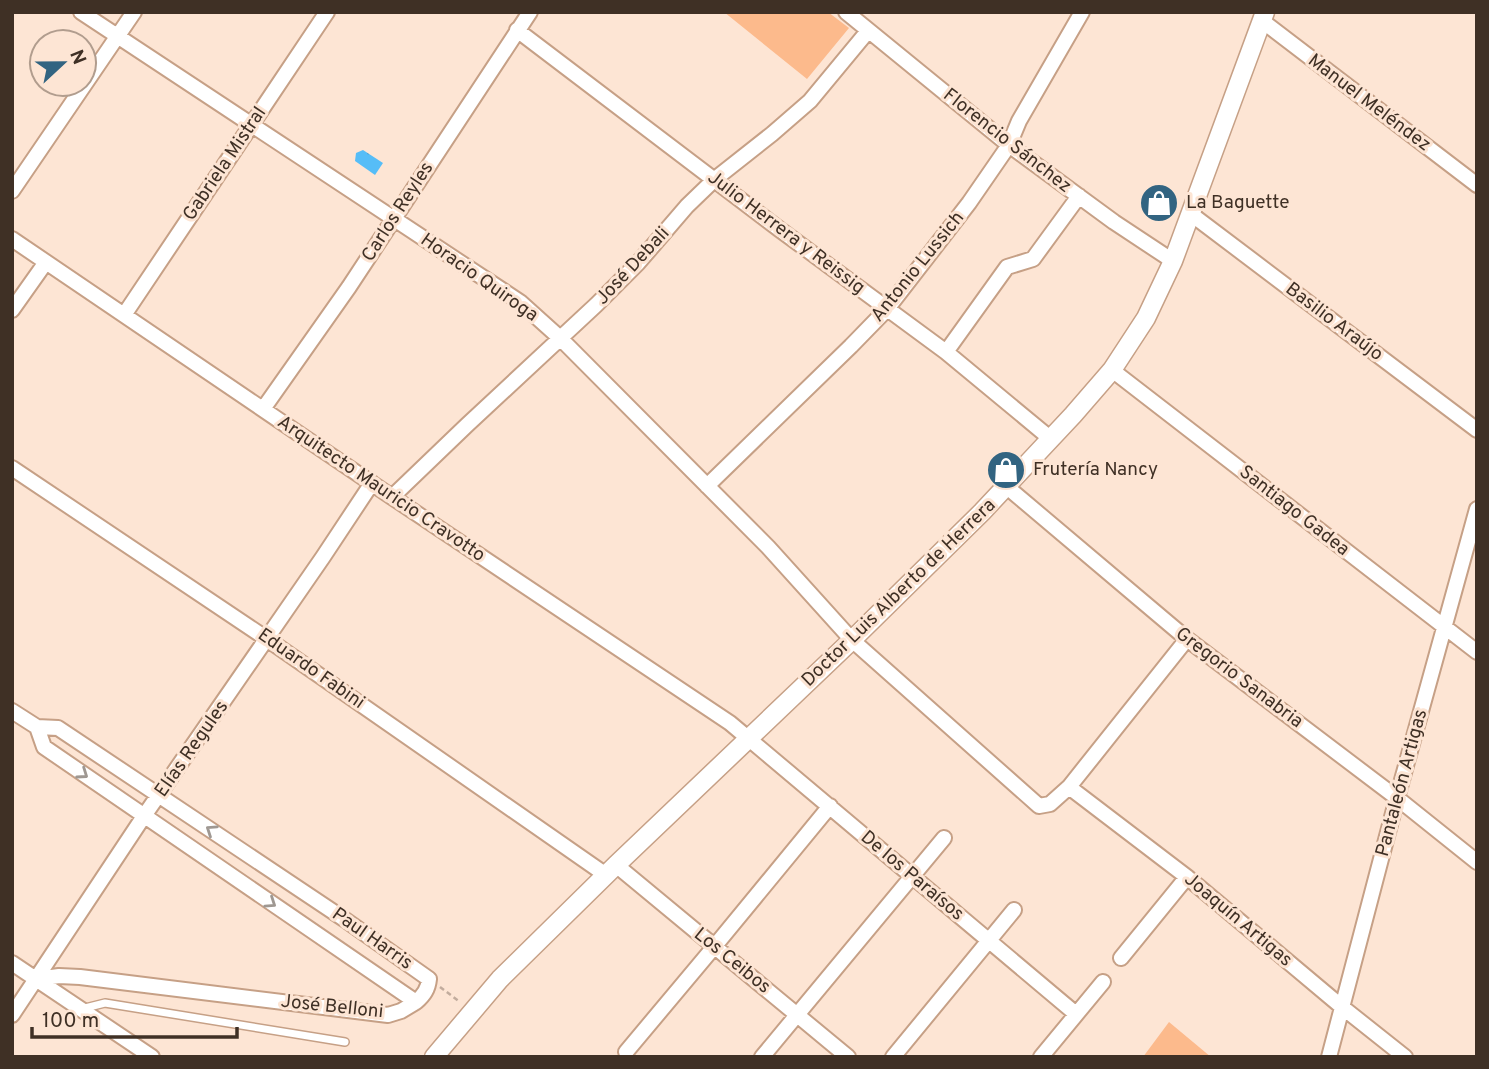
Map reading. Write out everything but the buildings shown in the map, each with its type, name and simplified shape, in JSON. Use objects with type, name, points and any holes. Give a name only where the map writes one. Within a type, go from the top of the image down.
[{"type":"street","name":"Horacio Quiroga","points":[[80,12],[520,302],[560,338],[768,547],[852,640]]},
{"type":"street","points":[[12,191],[134,12]]},
{"type":"street","name":"Gabriela Mistral","points":[[124,315],[327,12]]},
{"type":"street","name":"Carlos Reyles","points":[[263,410],[394,219],[530,12]]},
{"type":"street","name":"Florencio Sánchez","points":[[846,12],[1009,145],[1114,222],[1173,261]]},
{"type":"street","name":"Antonio Lussich","points":[[707,486],[887,309],[969,203],[1009,145],[1019,121],[1082,12]]},
{"type":"street","name":"Manuel Meléndez","points":[[1263,16],[1477,185]]},
{"type":"street","name":"Doctor Luis Alberto de Herrera","points":[[434,1057],[500,979],[852,640],[1007,486],[1112,370],[1146,318],[1173,261],[1263,16]]},
{"type":"street","name":"Julio Herrera y Reissig","points":[[517,30],[946,352],[1051,439]]},
{"type":"street","name":"José Debali","points":[[393,497],[638,263],[687,206],[715,179],[810,101],[868,31]]},
{"type":"street","points":[[946,352],[1007,267],[1033,259],[1079,196]]},
{"type":"street","name":"Basilio Araújo","points":[[1191,214],[1477,430]]},
{"type":"street","name":"Arquitecto Mauricio Cravotto","points":[[12,239],[749,738]]},
{"type":"street","points":[[12,310],[46,262]]},
{"type":"street","name":"Santiago Gadea","points":[[1112,370],[1477,652]]},
{"type":"street","name":"Eduardo Fabini","points":[[12,468],[611,870]]},
{"type":"street","name":"Elías Regules","points":[[12,1015],[19,993],[37,979],[144,816],[372,483]]},
{"type":"street","name":"Gregorio Sanabria","points":[[1007,486],[1187,639],[1477,862]]},
{"type":"street","name":"Pantaleón Artigas","points":[[1329,1057],[1477,509]]},
{"type":"street","points":[[852,640],[1039,806],[1045,807],[1069,787],[1187,639]]},
{"type":"street","name":"Paul Harris","points":[[12,711],[37,727],[58,728],[429,979],[428,987],[416,1002],[44,747],[37,727]]},
{"type":"street","name":"De los Paraísos","points":[[749,738],[1076,1014]]},
{"type":"street","name":"Joaquín Artigas","points":[[1069,787],[1187,877],[1405,1057]]},
{"type":"street","points":[[625,1052],[830,806]]},
{"type":"street","points":[[762,1057],[944,838]]},
{"type":"street","name":"Los Ceibos","points":[[611,870],[714,947],[848,1057]]},
{"type":"street","points":[[1121,958],[1187,877]]},
{"type":"street","points":[[893,1057],[1014,910]]},
{"type":"street","points":[[16,967],[152,1057]]},
{"type":"street","name":"José Belloni","points":[[37,979],[80,977],[388,1015],[416,1002]]},
{"type":"street","points":[[1041,1057],[1103,982]]},
{"type":"lane","points":[[81,1009],[105,1003],[345,1042]]},
{"type":"path","points":[[429,979],[472,1012]]},
{"type":"shaded area","points":[[724,12],[828,12],[849,28],[807,79]]},
{"type":"shaded area","points":[[1169,1022],[1211,1057],[1143,1057]]},
{"type":"water","points":[[363,150],[383,163],[375,175],[355,161],[356,153]]},
{"type":"place","name":"La Baguette","points":[[1159,203]]},
{"type":"place","name":"Frutería Nancy","points":[[1006,470]]}]
